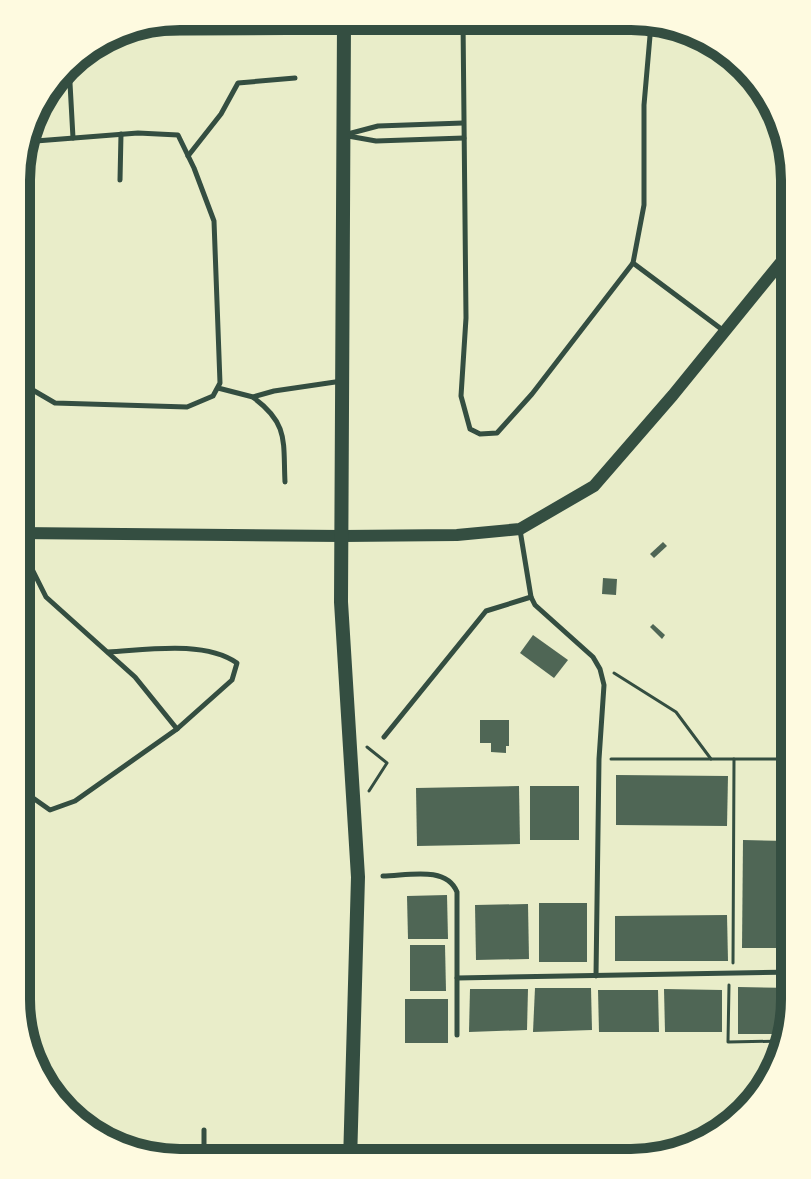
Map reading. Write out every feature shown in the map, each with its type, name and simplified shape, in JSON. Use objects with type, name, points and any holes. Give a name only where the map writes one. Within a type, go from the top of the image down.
[{"type":"main road","points":[[344,30],[341,602],[358,877],[350,1149]]},
{"type":"street","points":[[30,533],[342,536],[457,535],[520,529],[594,486],[781,262]]},
{"type":"lane","points":[[463,30],[466,318],[461,396],[470,429],[480,434],[497,433],[532,394],[633,263],[644,205],[644,105],[650,36],[648,31]]},
{"type":"lane","points":[[70,78],[73,138]]},
{"type":"lane","points":[[188,156],[221,114],[238,83],[295,78]]},
{"type":"lane","points":[[343,136],[378,126],[463,123]]},
{"type":"lane","points":[[120,180],[121,134]]},
{"type":"lane","points":[[30,388],[55,403],[187,407],[213,396],[220,383],[214,221],[178,135],[121,134],[36,141]]},
{"type":"lane","points":[[343,136],[376,141],[464,138]]},
{"type":"lane","points":[[633,263],[725,331]]},
{"type":"lane","points":[[253,397],[343,381]]},
{"type":"lane","points":[[218,388],[253,397],[272,411],[282,429],[285,482]]},
{"type":"lane","points":[[520,529],[535,605],[593,657],[604,685],[599,759],[596,976]]},
{"type":"lane","points":[[30,565],[46,597],[135,677],[177,729]]},
{"type":"lane","points":[[384,737],[486,611],[531,597]]},
{"type":"lane","points":[[30,796],[50,810],[75,801],[177,729],[232,680],[237,663],[229,658],[187,648],[107,652]]},
{"type":"lane","points":[[383,876],[440,874],[455,886],[457,1035]]},
{"type":"lane","points":[[457,978],[781,972]]},
{"type":"lane","points":[[204,1130],[204,1149]]},
{"type":"path","points":[[600,669],[615,673],[676,712],[711,759]]},
{"type":"path","points":[[366,747],[387,763],[369,791]]},
{"type":"path","points":[[599,759],[781,759]]},
{"type":"path","points":[[734,759],[733,966],[730,973],[728,1042],[775,1041]]},
{"type":"building","points":[[180,30],[287,30],[287,35],[139,36]]},
{"type":"building","points":[[663,542],[667,546],[654,558],[650,554]]},
{"type":"building","points":[[603,578],[617,579],[616,595],[602,594]]},
{"type":"building","points":[[653,624],[665,635],[662,639],[650,627]]},
{"type":"building","points":[[533,635],[568,660],[554,678],[520,653]]},
{"type":"building","points":[[480,720],[509,720],[506,753],[491,752],[491,743],[480,743]]},
{"type":"building","points":[[616,775],[728,776],[727,826],[616,825]]},
{"type":"building","points":[[519,786],[520,844],[417,846],[416,788]]},
{"type":"building","points":[[530,786],[579,786],[579,840],[530,840]]},
{"type":"building","points":[[743,840],[781,841],[781,948],[742,948]]},
{"type":"building","points":[[447,895],[448,939],[408,939],[407,896]]},
{"type":"building","points":[[539,903],[587,903],[587,962],[539,962]]},
{"type":"building","points":[[528,904],[529,959],[476,960],[475,905]]},
{"type":"building","points":[[727,915],[728,961],[615,961],[615,916]]},
{"type":"building","points":[[410,945],[445,945],[446,991],[410,991]]},
{"type":"building","points":[[738,987],[781,988],[776,1034],[738,1034]]},
{"type":"building","points":[[535,988],[591,988],[592,1030],[533,1032]]},
{"type":"building","points":[[470,989],[528,989],[527,1030],[469,1032]]},
{"type":"building","points":[[664,989],[722,990],[722,1032],[665,1032]]},
{"type":"building","points":[[598,990],[658,990],[659,1032],[599,1032]]},
{"type":"building","points":[[405,999],[448,999],[448,1043],[405,1043]]}]
